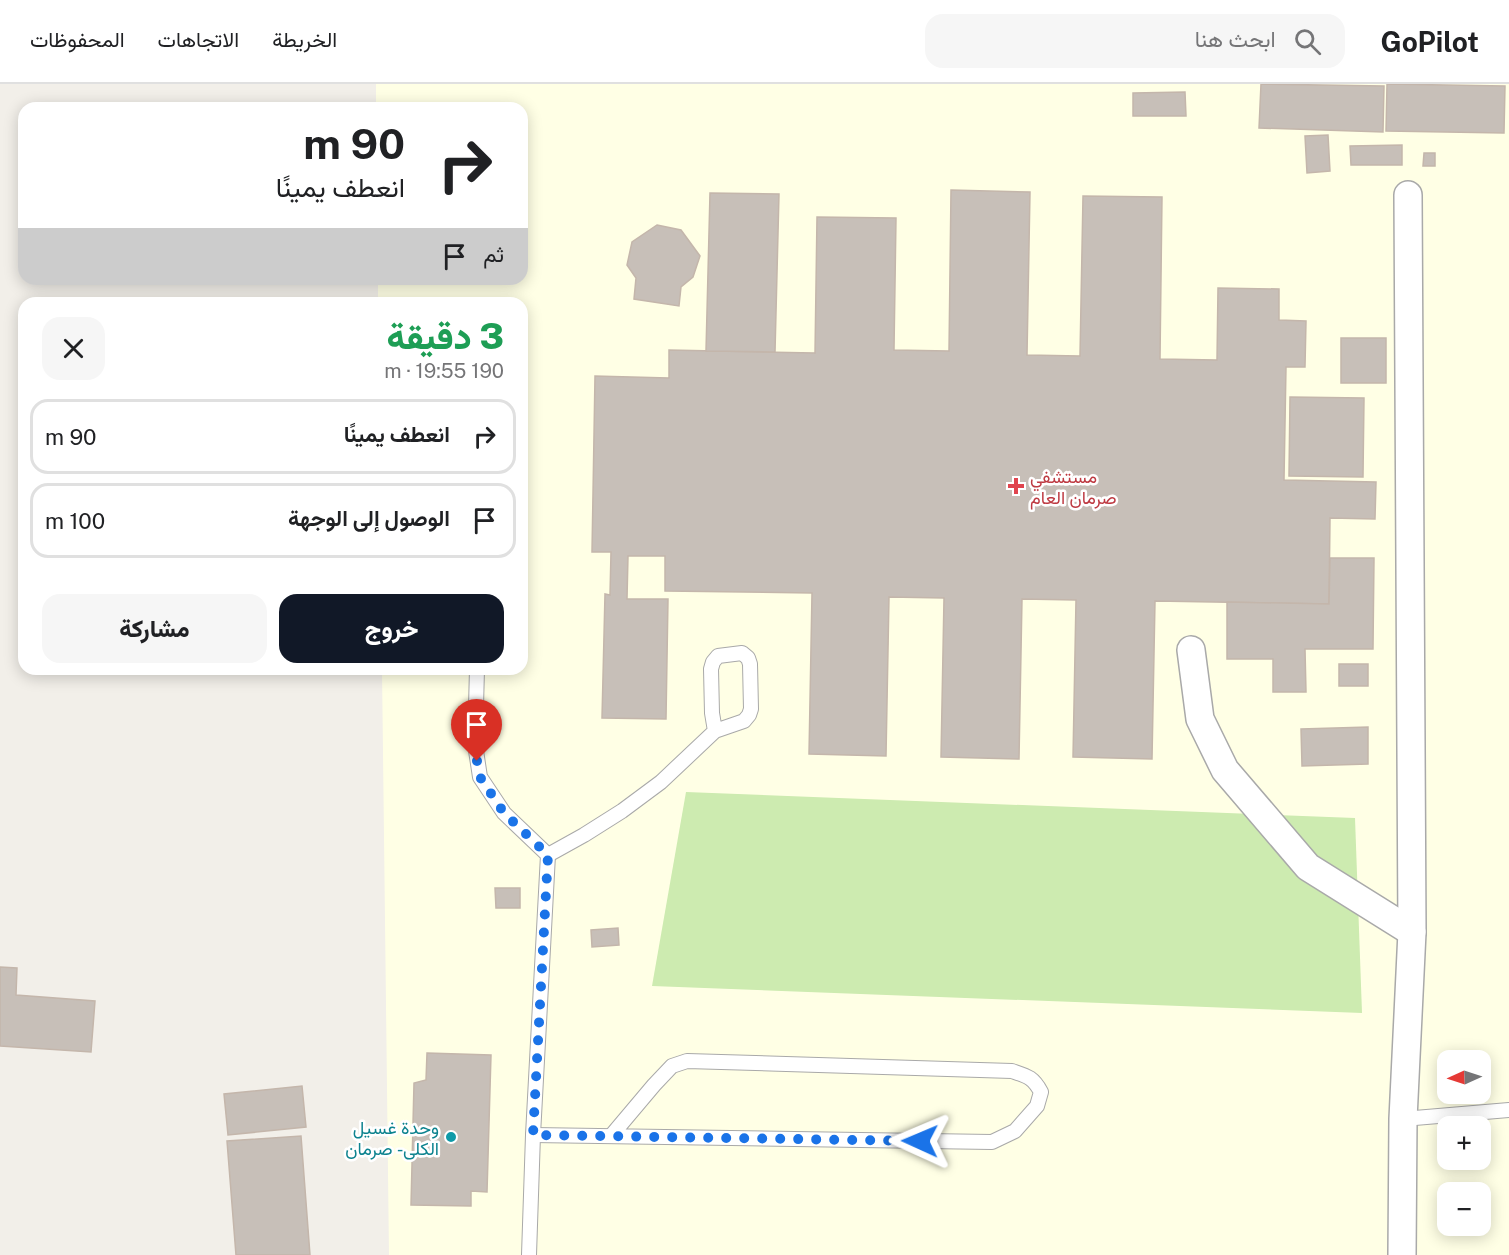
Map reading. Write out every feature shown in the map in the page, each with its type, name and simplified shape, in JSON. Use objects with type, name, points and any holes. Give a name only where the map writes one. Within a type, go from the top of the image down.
[{"type":"street","points":[[1402,1255],[1403,1119],[1412,932],[1408,195]]},
{"type":"street","points":[[1191,650],[1200,718],[1225,770],[1308,867],[1412,932]]},
{"type":"lane","points":[[548,855],[584,835],[661,782],[715,731],[744,721],[750,715],[752,710],[750,663],[742,653],[718,656],[713,662],[711,669],[712,713],[715,731]]},
{"type":"lane","points":[[477,675],[475,744],[480,777],[504,813],[548,855],[529,1255]]},
{"type":"lane","points":[[533,1135],[992,1143],[1015,1131],[1037,1106],[1041,1092],[1028,1076],[1012,1071],[687,1061],[672,1066],[610,1136]]},
{"type":"lane","points":[[1403,1119],[1509,1110]]},
{"type":"shaded area","name":"مستشفي صرمان العام","points":[[376,84],[1509,84],[1509,1255],[389,1255],[382,675],[528,675],[528,297],[378,297],[378,285],[528,285],[528,102],[376,102]]},
{"type":"green space","points":[[686,792],[1355,818],[1362,1013],[652,986]]},
{"type":"building","points":[[1261,84],[1384,86],[1383,132],[1259,128]]},
{"type":"building","points":[[1387,84],[1505,86],[1504,133],[1386,131]]},
{"type":"building","points":[[1185,92],[1186,116],[1133,116],[1133,93]]},
{"type":"building","points":[[1328,135],[1330,171],[1307,173],[1305,136]]},
{"type":"building","points":[[1402,145],[1402,165],[1351,165],[1350,146]]},
{"type":"building","points":[[1424,153],[1435,153],[1435,166],[1423,166]]},
{"type":"building","points":[[951,190],[1030,192],[1027,355],[1080,356],[1083,196],[1162,197],[1160,359],[1217,360],[1218,288],[1279,289],[1279,320],[1306,321],[1305,367],[1286,367],[1284,480],[1376,482],[1375,519],[1330,518],[1329,604],[1155,601],[1152,759],[1073,757],[1076,600],[1022,599],[1019,759],[941,757],[944,598],[889,597],[886,756],[809,754],[812,593],[665,591],[665,556],[628,556],[627,599],[668,599],[666,719],[602,718],[605,594],[610,595],[611,552],[592,552],[595,376],[669,378],[669,350],[815,353],[817,217],[896,218],[894,350],[949,351]]},
{"type":"building","points":[[710,193],[779,194],[775,352],[706,351]]},
{"type":"building","points":[[657,225],[681,230],[700,256],[693,277],[681,287],[679,306],[634,299],[636,278],[627,265],[632,242]]},
{"type":"building","points":[[1341,338],[1386,338],[1386,383],[1341,383]]},
{"type":"building","points":[[1290,397],[1364,398],[1363,477],[1289,476]]},
{"type":"building","points":[[1330,558],[1374,558],[1373,649],[1305,649],[1306,692],[1273,692],[1273,659],[1227,659],[1227,602],[1329,604]]},
{"type":"building","points":[[1339,664],[1368,664],[1368,686],[1339,686]]},
{"type":"building","points":[[1368,727],[1368,764],[1302,766],[1301,729]]},
{"type":"building","points":[[495,888],[520,888],[520,908],[496,908]]},
{"type":"building","points":[[618,928],[619,945],[592,947],[591,930]]},
{"type":"building","points":[[0,967],[17,968],[16,995],[95,1001],[91,1052],[0,1046]]},
{"type":"building","name":"وحدة غسيل الكلى - صرمان","points":[[427,1053],[491,1055],[487,1192],[471,1191],[471,1206],[411,1205],[414,1083],[426,1080]]},
{"type":"building","points":[[302,1086],[306,1127],[228,1135],[224,1094]]},
{"type":"building","points":[[301,1136],[310,1255],[236,1255],[227,1141]]},
{"type":"place","name":"مستشفي صرمان العام","points":[[1016,486]]},
{"type":"place","name":"وحدة غسيل الكلى - صرمان","points":[[451,1137]]},
{"type":"route","points":[[477,761],[480,777],[504,813],[548,855],[533,1135],[920,1141]]}]
